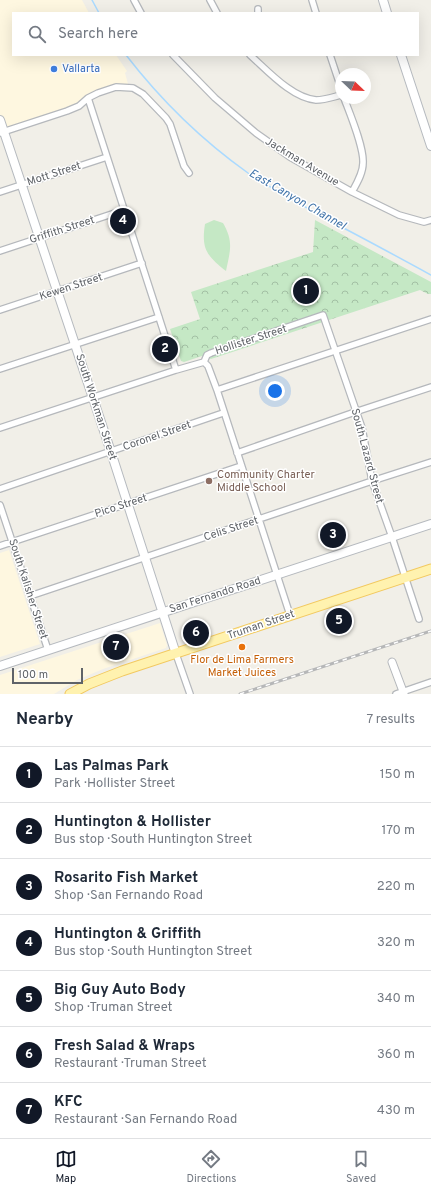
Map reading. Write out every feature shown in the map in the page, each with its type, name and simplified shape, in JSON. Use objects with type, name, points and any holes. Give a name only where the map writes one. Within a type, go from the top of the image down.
[{"type":"main road","points":[[383,0],[387,12]]},
{"type":"main road","points":[[401,56],[431,146]]},
{"type":"main road","name":"South Workman Street","points":[[0,120],[2,132],[22,185],[111,452],[176,654]]},
{"type":"main road","name":"San Fernando Road","points":[[0,666],[431,524]]},
{"type":"main road","name":"Truman Street","points":[[70,694],[82,687],[111,675],[431,569]]},
{"type":"street","points":[[134,0],[140,12]]},
{"type":"street","points":[[210,0],[216,12]]},
{"type":"street","points":[[312,0],[316,12]]},
{"type":"street","name":"Jackman Avenue","points":[[174,56],[215,98],[256,133],[290,157],[352,192],[399,215],[424,222],[431,220]]},
{"type":"street","points":[[251,56],[290,90],[301,96],[316,100],[335,97]]},
{"type":"street","points":[[330,56],[335,70]]},
{"type":"street","points":[[2,132],[67,111],[79,106],[88,98],[116,86],[133,88],[143,94],[170,124],[184,166],[189,173]]},
{"type":"street","points":[[88,98],[176,370]]},
{"type":"street","points":[[346,104],[363,151],[361,173],[352,192]]},
{"type":"street","name":"Mott Street","points":[[0,192],[107,157]]},
{"type":"street","name":"Griffith Street","points":[[0,251],[124,210]]},
{"type":"street","name":"Kewen Street","points":[[0,310],[142,263]]},
{"type":"street","name":"South Lazard Street","points":[[323,315],[336,350],[355,412],[362,428],[372,481],[420,619]]},
{"type":"street","name":"Hollister Street","points":[[0,428],[204,362],[211,353],[323,315]]},
{"type":"street","points":[[0,369],[159,317]]},
{"type":"street","points":[[217,390],[431,319]]},
{"type":"street","points":[[204,362],[208,366],[217,390],[223,413],[290,615]]},
{"type":"street","points":[[237,453],[431,387]]},
{"type":"street","name":"Coronel Street","points":[[0,490],[223,413]]},
{"type":"street","name":"Celis Street","points":[[30,596],[431,462]]},
{"type":"street","name":"Pico Street","points":[[0,546],[241,466]]},
{"type":"street","name":"South Kalisher Street","points":[[0,505],[48,650]]},
{"type":"street","name":"South Workman Street","points":[[176,654],[190,694]]},
{"type":"street","points":[[392,662],[401,693],[431,682]]},
{"type":"shaded area","points":[[0,0],[82,0],[88,12],[12,12],[12,56],[117,56],[127,71],[125,73],[128,84],[91,93],[78,105],[4,132],[0,120]]},
{"type":"shaded area","points":[[9,550],[40,644],[0,657],[0,553]]},
{"type":"shaded area","points":[[160,623],[167,645],[166,648],[103,669],[77,680],[54,694],[0,694],[0,675]]},
{"type":"green space","points":[[214,220],[223,223],[229,236],[230,247],[226,271],[214,261],[205,246],[205,224]]},
{"type":"green space","points":[[315,220],[431,282],[431,294],[420,290],[211,359],[202,356],[184,362],[181,361],[170,329],[200,319],[191,292],[313,252]]},
{"type":"waterway","name":"East Canyon Channel","points":[[92,0],[98,12]]},
{"type":"waterway","name":"East Canyon Channel","points":[[127,56],[153,88],[199,133],[231,161],[279,192],[431,275]]},
{"type":"railway","points":[[240,694],[431,631]]},
{"type":"place","name":"Vallarta","points":[[54,69]]},
{"type":"place","name":"Huntington & Griffith","points":[[123,221]]},
{"type":"place","name":"Las Palmas Park","points":[[306,291]]},
{"type":"place","name":"Huntington & Hollister","points":[[165,349]]},
{"type":"place","name":"Community Charter Middle School","points":[[209,481]]},
{"type":"place","name":"Rosarito Fish Market","points":[[333,535]]},
{"type":"place","name":"Big Guy Auto Body","points":[[339,621]]},
{"type":"place","name":"Fresh Salad & Wraps","points":[[196,633]]},
{"type":"place","name":"KFC","points":[[116,647]]},
{"type":"place","name":"Flor de Lima Farmers Market Juices","points":[[242,647]]}]
